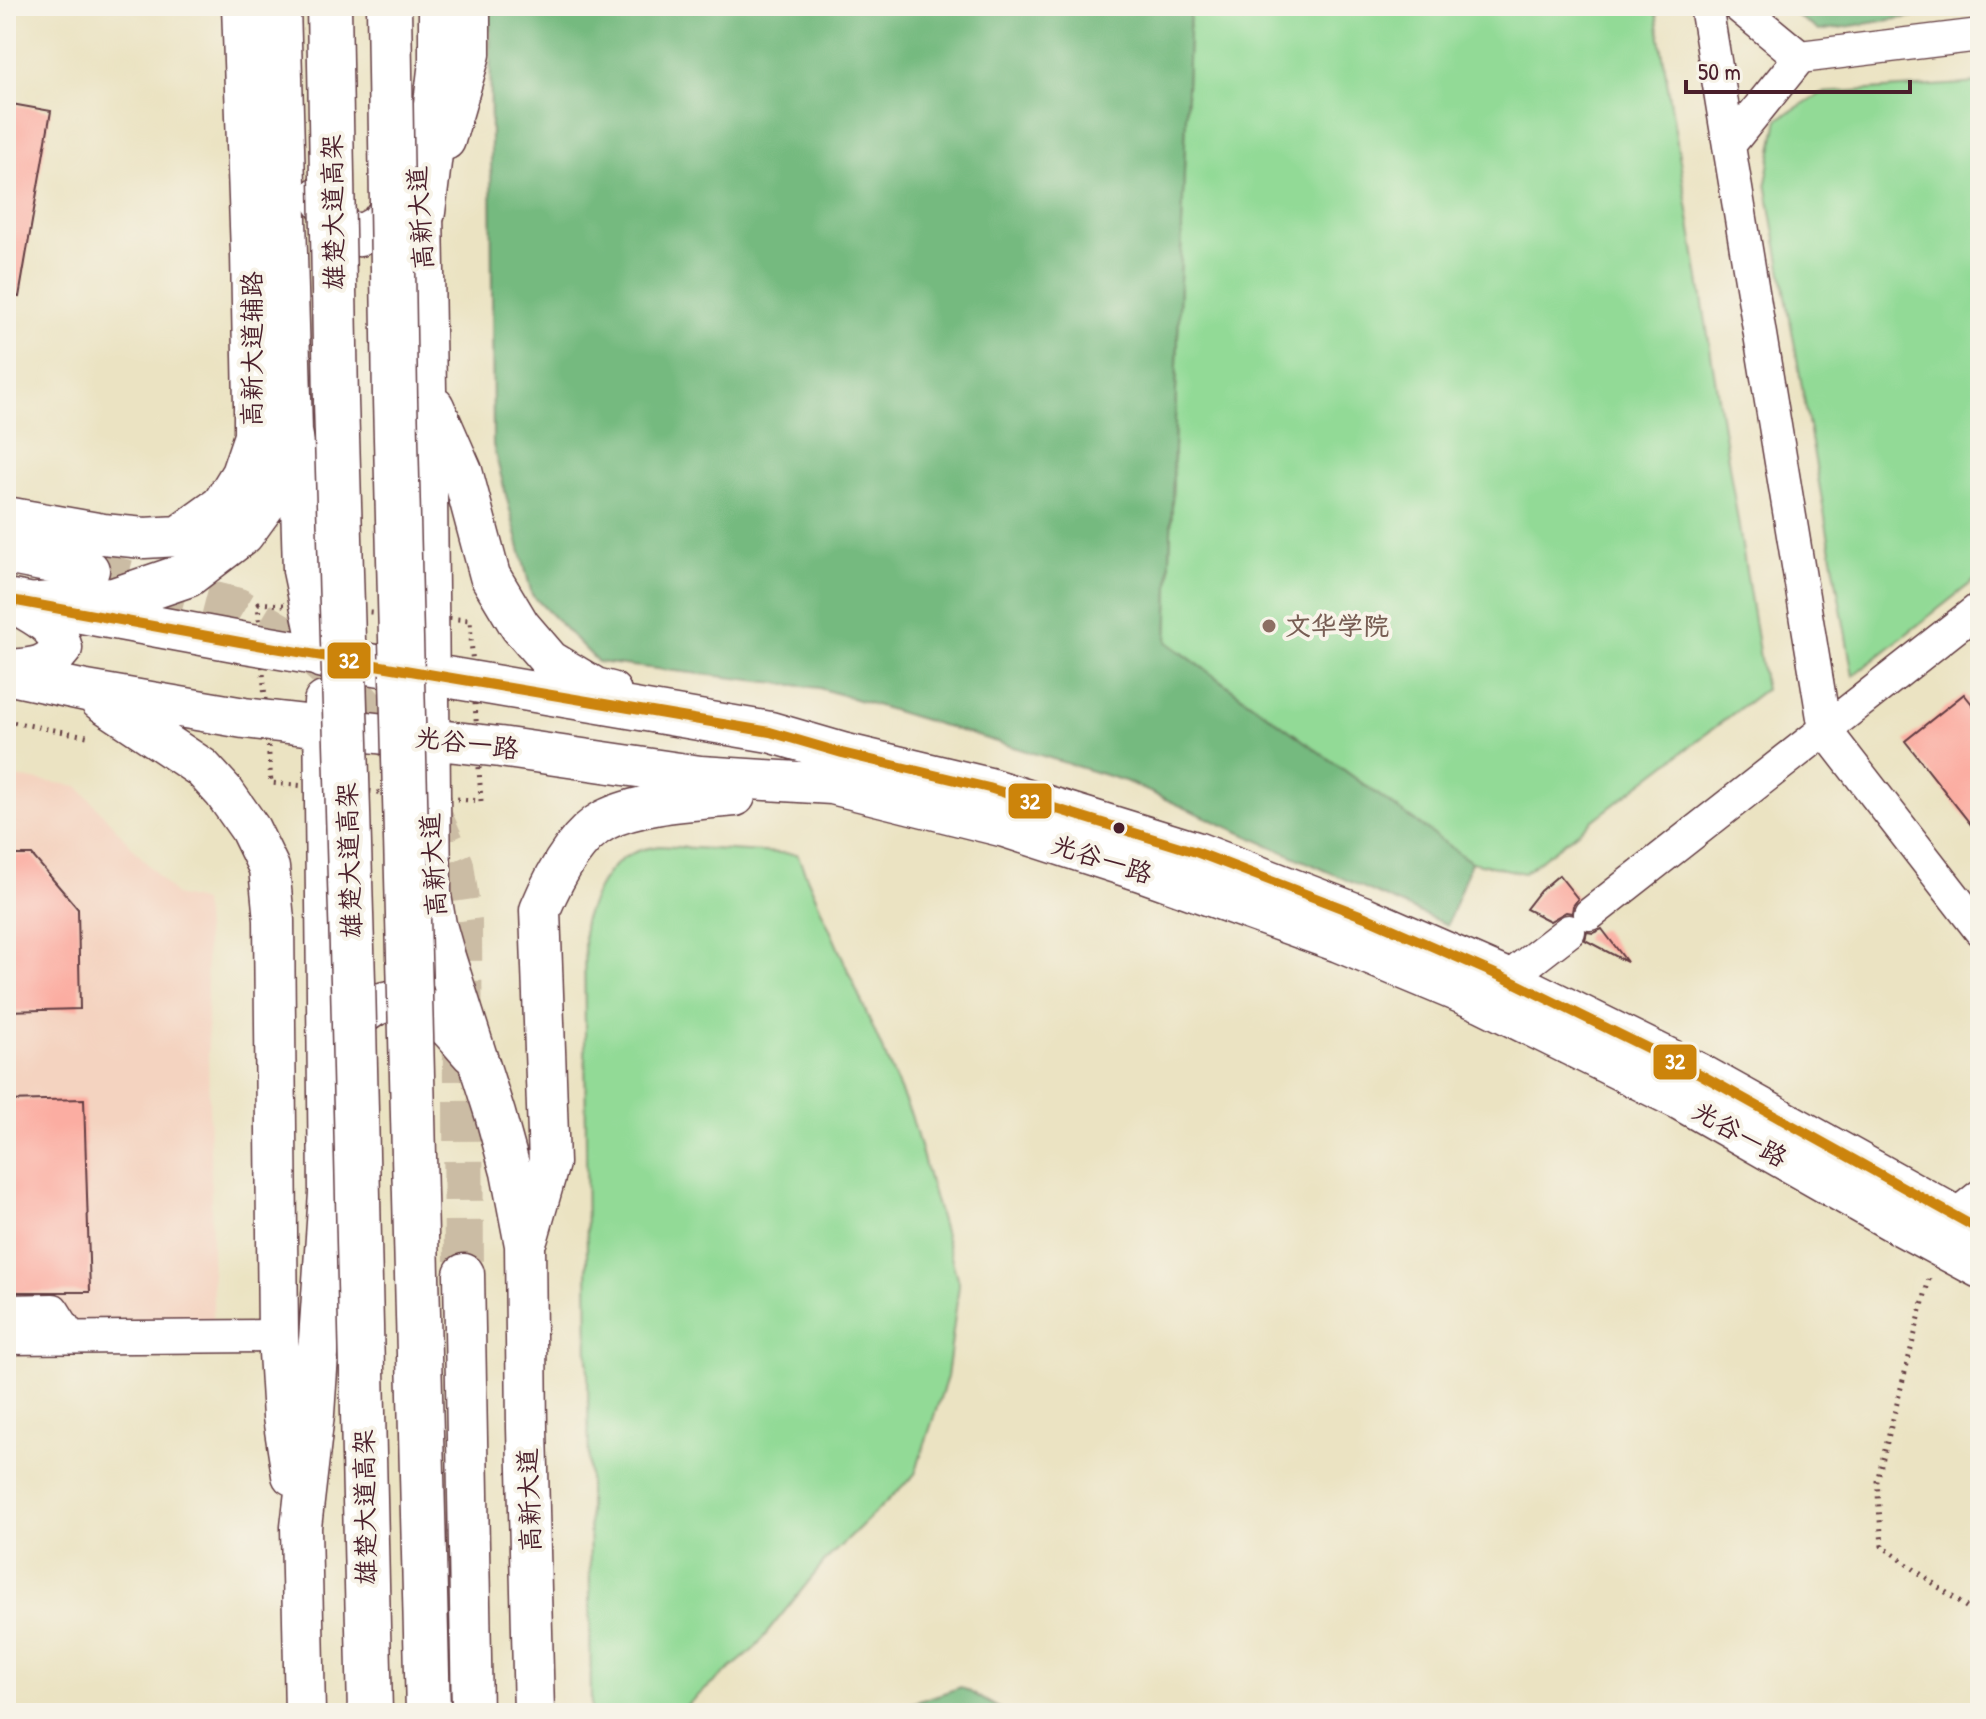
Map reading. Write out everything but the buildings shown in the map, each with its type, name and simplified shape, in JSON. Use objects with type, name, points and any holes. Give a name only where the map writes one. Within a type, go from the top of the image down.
[{"type":"highway","points":[[278,6],[290,432],[303,501],[305,570],[323,656]]},
{"type":"highway","name":"雄楚大道高架","points":[[329,6],[336,401],[370,1713]]},
{"type":"highway","points":[[389,6],[395,399],[428,1713]]},
{"type":"highway","points":[[423,212],[441,62],[441,6]]},
{"type":"highway","points":[[17,601],[114,600],[187,575],[242,533],[271,493],[290,432]]},
{"type":"main road","name":"高新大道辅路","points":[[6,517],[103,534],[144,538],[179,536],[222,505],[241,474],[254,436],[242,6]]},
{"type":"main road","points":[[305,1713],[301,1527],[314,1414],[329,1193],[315,6]]},
{"type":"main road","name":"高新大道","points":[[404,6],[405,62],[423,212],[431,896],[445,957],[511,1172],[525,1245],[534,1713]]},
{"type":"main road","points":[[423,212],[470,54],[470,6]]},
{"type":"main road","points":[[317,193],[340,226],[359,236],[379,225],[405,188],[405,62]]},
{"type":"main road","points":[[426,390],[462,471],[490,576],[520,626],[550,661],[595,688],[770,732]]},
{"type":"main road","points":[[6,554],[89,570]]},
{"type":"main road","points":[[6,672],[41,667],[62,648],[59,636],[48,623],[17,601]]},
{"type":"main road","name":"光谷一路","points":[[17,601],[770,732],[842,753],[989,788],[1196,852],[1365,917],[1507,979],[1698,1073],[1963,1221],[1980,1268]]},
{"type":"main road","name":"光谷一路","points":[[6,672],[86,691],[244,718],[500,747],[700,776],[832,784],[1005,827],[1141,871],[1339,942],[1483,1002],[1677,1098],[1891,1220],[1963,1221]]},
{"type":"main road","points":[[86,691],[202,768],[224,792],[250,829],[269,868],[274,920],[278,1336],[283,1417],[301,1527]]},
{"type":"main road","points":[[630,766],[590,742],[585,730],[593,719],[633,709]]},
{"type":"main road","points":[[525,1245],[549,1163],[540,910],[551,885],[576,845],[604,820],[634,809],[832,784]]},
{"type":"main road","points":[[327,1077],[344,1039],[360,1015],[378,1003],[398,1000],[422,1007],[478,1059]]},
{"type":"main road","points":[[464,1274],[472,1713]]},
{"type":"street","points":[[1706,6],[1825,730],[1980,930]]},
{"type":"street","points":[[1738,6],[1800,57]]},
{"type":"street","points":[[1729,145],[1800,57],[1980,35]]},
{"type":"street","points":[[1507,979],[1980,608]]},
{"type":"street","points":[[6,1311],[53,1310],[70,1337]]},
{"type":"street","points":[[6,1338],[278,1336]]},
{"type":"path","points":[[6,721],[103,740]]},
{"type":"path","points":[[1963,1221],[1877,1481],[1882,1546],[1980,1617]]},
{"type":"shaded area","points":[[6,776],[78,786],[175,895],[203,902],[214,1355],[6,1353]]},
{"type":"green space","points":[[490,6],[1190,6],[1167,642],[1471,862],[1447,925],[1125,781],[819,688],[598,662],[532,595],[493,445]]},
{"type":"green space","points":[[1190,6],[1655,6],[1765,689],[1524,873],[1471,862],[1167,642]]},
{"type":"green space","points":[[1783,6],[1980,6],[1819,31]]},
{"type":"green space","points":[[1980,83],[1980,576],[1853,676],[1766,183],[1778,119],[1821,93]]},
{"type":"green space","points":[[659,846],[797,854],[911,1115],[959,1285],[947,1377],[915,1474],[826,1560],[754,1649],[677,1713],[591,1713],[584,921],[602,882],[615,865],[636,852]]},
{"type":"green space","points":[[961,1687],[1008,1713],[883,1713]]},
{"type":"tunnel","points":[[89,570],[238,608],[302,646],[352,692],[403,753]]},
{"type":"tunnel","points":[[428,807],[454,865],[462,921],[464,1274]]},
{"type":"transit line","name":"32","points":[[6,599],[770,732],[842,753],[989,788],[1196,852],[1365,917],[1507,979],[1698,1073],[1980,1230]]},
{"type":"place","name":"文华学院","points":[[1269,626]]}]
